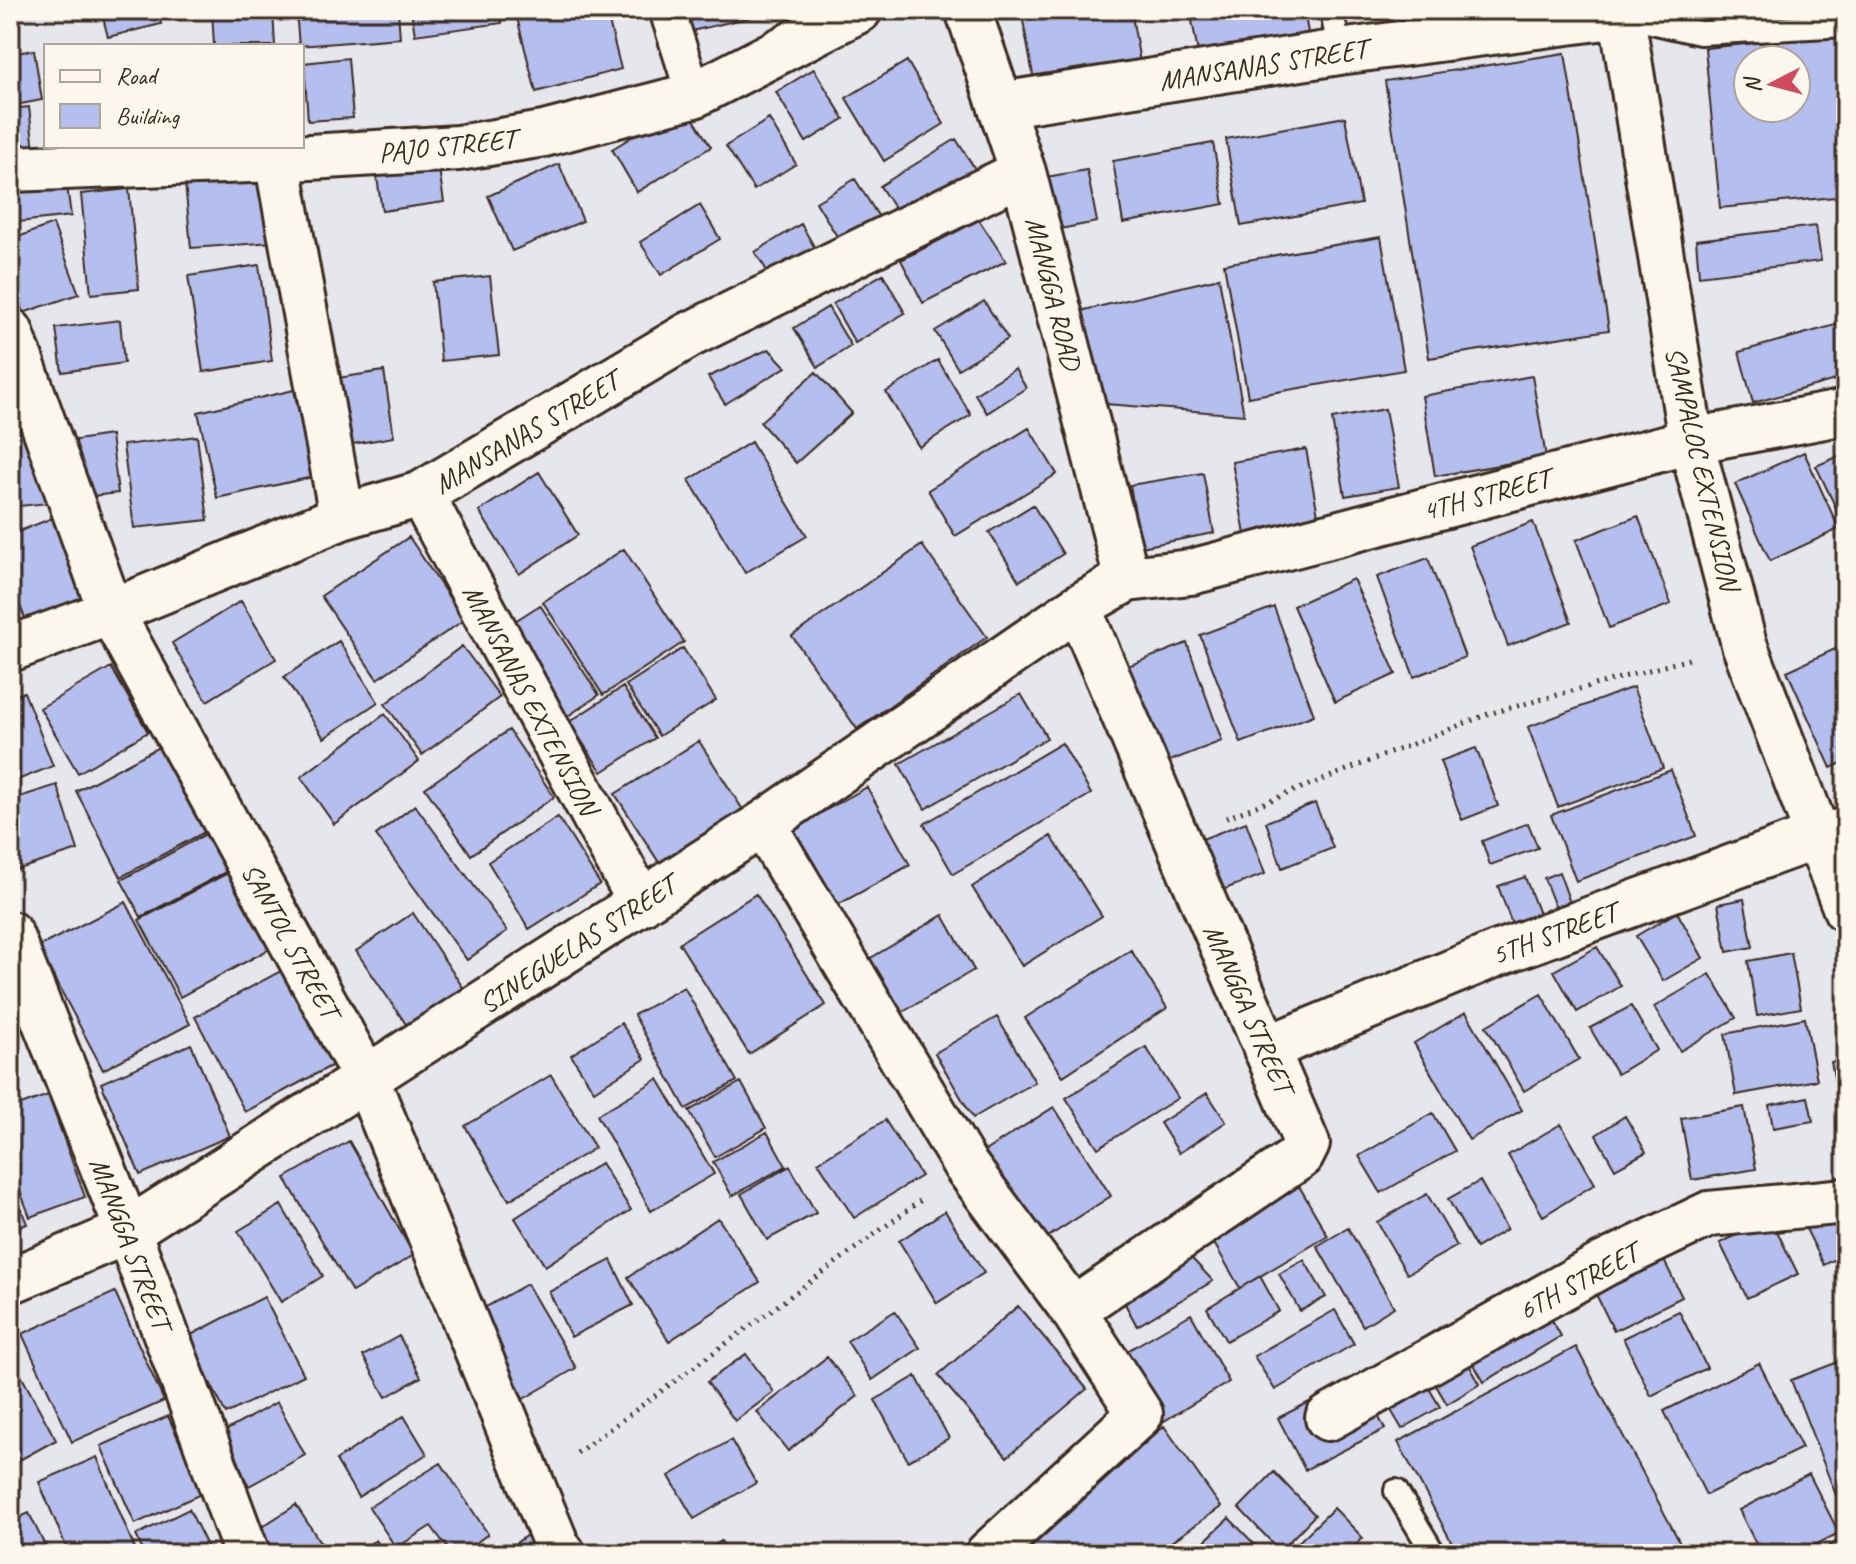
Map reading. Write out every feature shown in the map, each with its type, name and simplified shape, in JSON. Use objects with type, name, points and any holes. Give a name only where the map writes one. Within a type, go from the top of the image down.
[{"type":"street","points":[[667,10],[694,95]]},
{"type":"street","name":"PAJO STREET","points":[[10,169],[277,159],[458,148],[544,134],[694,95],[859,10]]},
{"type":"street","name":"MANGGA ROAD","points":[[968,10],[1023,172],[1127,579]]},
{"type":"street","name":"MANSANAS STREET","points":[[1000,105],[1335,31],[1621,12]]},
{"type":"street","name":"SAMPALOC EXTENSION","points":[[1621,12],[1691,441],[1744,644],[1833,833],[1846,909]]},
{"type":"street","points":[[277,159],[342,517]]},
{"type":"street","name":"MANSANAS STREET","points":[[10,649],[111,612],[342,517],[421,494],[689,335],[1023,172]]},
{"type":"street","name":"SANTOL STREET","points":[[10,331],[111,612],[367,1080],[532,1486],[563,1554]]},
{"type":"street","name":"4TH STREET","points":[[1127,579],[1191,572],[1691,441],[1846,412]]},
{"type":"street","name":"MANSANAS EXTENSION","points":[[421,494],[641,903]]},
{"type":"street","name":"SINEGUELAS STREET","points":[[10,1281],[128,1231],[763,824],[1078,607],[1127,579]]},
{"type":"street","name":"MANGGA STREET","points":[[1073,1310],[1301,1156],[1307,1144],[1078,607]]},
{"type":"street","points":[[763,824],[966,1166],[1073,1310],[1140,1414],[988,1554]]},
{"type":"street","name":"5TH STREET","points":[[1266,1049],[1496,954],[1833,833]]},
{"type":"street","name":"MANGGA STREET","points":[[10,934],[128,1231],[247,1554]]},
{"type":"street","name":"6TH STREET","points":[[1328,1418],[1604,1264],[1709,1214],[1846,1201]]},
{"type":"lane","points":[[1621,12],[1700,33],[1846,25]]},
{"type":"lane","points":[[1396,1491],[1434,1554]]},
{"type":"path","points":[[1176,838],[1488,714],[1744,644]]},
{"type":"path","points":[[532,1486],[966,1166]]},
{"type":"building","points":[[101,10],[158,10],[161,24],[108,37]]},
{"type":"building","points":[[212,10],[273,10],[275,44],[214,44]]},
{"type":"building","points":[[296,10],[398,10],[400,38],[299,44]]},
{"type":"building","points":[[411,10],[500,10],[502,23],[415,35]]},
{"type":"building","points":[[515,10],[606,10],[621,69],[536,92]]},
{"type":"building","points":[[677,10],[759,10],[760,15],[683,33]]},
{"type":"building","points":[[1021,10],[1131,10],[1141,68],[1035,86]]},
{"type":"building","points":[[1190,10],[1304,10],[1310,44],[1200,63]]},
{"type":"building","points":[[1448,10],[1505,10],[1450,19]]},
{"type":"building","points":[[1846,34],[1846,196],[1720,208],[1705,48],[1732,45],[1732,124],[1812,124],[1812,44],[1745,44]]},
{"type":"building","points":[[34,50],[42,100],[10,106],[10,54]]},
{"type":"building","points":[[1565,53],[1609,330],[1429,358],[1385,81]]},
{"type":"building","points":[[348,58],[353,118],[308,121],[304,63]]},
{"type":"building","points":[[907,61],[944,124],[884,161],[846,98]]},
{"type":"building","points":[[814,69],[844,119],[806,142],[776,92]]},
{"type":"building","points":[[685,105],[711,147],[637,192],[612,149]]},
{"type":"building","points":[[29,107],[34,150],[10,153],[10,109]]},
{"type":"building","points":[[1345,117],[1361,204],[1241,226],[1226,139]]},
{"type":"building","points":[[769,119],[796,164],[754,190],[726,146]]},
{"type":"building","points":[[956,139],[979,175],[903,222],[880,186]]},
{"type":"building","points":[[1213,143],[1224,204],[1123,223],[1113,161]]},
{"type":"building","points":[[437,156],[444,202],[382,211],[375,164]]},
{"type":"building","points":[[559,164],[583,221],[512,251],[488,196]]},
{"type":"building","points":[[268,165],[274,242],[191,248],[184,171]]},
{"type":"building","points":[[1087,170],[1097,222],[1049,231],[1040,178]]},
{"type":"building","points":[[855,179],[882,222],[843,246],[816,202]]},
{"type":"building","points":[[67,186],[71,216],[10,223],[10,193]]},
{"type":"building","points":[[129,189],[139,289],[91,294],[81,194]]},
{"type":"building","points":[[700,205],[720,239],[661,275],[640,242]]},
{"type":"building","points":[[979,220],[1006,261],[923,303],[901,260]]},
{"type":"building","points":[[53,224],[79,294],[23,313],[10,276],[10,240]]},
{"type":"building","points":[[801,224],[816,250],[771,277],[755,252]]},
{"type":"building","points":[[1816,226],[1821,261],[1699,276],[1696,240]]},
{"type":"building","points":[[1381,237],[1404,370],[1248,397],[1224,264]]},
{"type":"building","points":[[259,265],[272,361],[203,372],[188,276]]},
{"type":"building","points":[[883,274],[905,313],[855,343],[833,304]]},
{"type":"building","points":[[490,276],[499,355],[441,361],[433,282]]},
{"type":"building","points":[[1219,278],[1244,415],[1093,403],[1072,313]]},
{"type":"building","points":[[984,301],[1008,339],[958,369],[935,331]]},
{"type":"building","points":[[828,307],[851,346],[818,367],[794,328]]},
{"type":"building","points":[[120,320],[124,363],[62,372],[56,328]]},
{"type":"building","points":[[1846,322],[1846,377],[1753,403],[1739,352]]},
{"type":"building","points":[[769,349],[786,367],[725,404],[708,377]]},
{"type":"building","points":[[938,360],[971,415],[919,447],[886,392]]},
{"type":"building","points":[[1015,369],[1026,388],[987,413],[975,394]]},
{"type":"building","points":[[384,371],[394,437],[341,446],[331,379]]},
{"type":"building","points":[[816,372],[852,413],[796,463],[760,422]]},
{"type":"building","points":[[10,373],[58,502],[10,507]]},
{"type":"building","points":[[1532,376],[1546,457],[1435,476],[1422,396]]},
{"type":"building","points":[[294,390],[313,477],[217,498],[198,412]]},
{"type":"building","points":[[1385,409],[1399,487],[1345,496],[1332,419]]},
{"type":"building","points":[[1029,428],[1057,474],[955,536],[928,490]]},
{"type":"building","points":[[111,435],[118,493],[83,497],[76,440]]},
{"type":"building","points":[[197,436],[208,520],[134,528],[123,445]]},
{"type":"building","points":[[751,442],[807,536],[745,573],[689,480]]},
{"type":"building","points":[[1306,449],[1320,526],[1246,540],[1232,462]]},
{"type":"building","points":[[1804,452],[1839,529],[1770,561],[1735,484]]},
{"type":"building","points":[[1846,453],[1846,526],[1845,527],[1816,466]]},
{"type":"building","points":[[539,472],[578,535],[519,574],[479,511]]},
{"type":"building","points":[[1203,473],[1214,533],[1141,547],[1130,485]]},
{"type":"building","points":[[1033,505],[1063,554],[1019,581],[989,532]]},
{"type":"building","points":[[1638,516],[1671,604],[1609,628],[1576,540]]},
{"type":"building","points":[[52,518],[88,606],[30,630],[10,582],[10,535]]},
{"type":"building","points":[[1533,522],[1571,622],[1508,646],[1470,546]]},
{"type":"building","points":[[409,537],[464,620],[377,679],[321,596]]},
{"type":"building","points":[[922,545],[987,637],[857,729],[792,636]]},
{"type":"building","points":[[624,549],[684,642],[603,695],[543,602]]},
{"type":"building","points":[[1428,558],[1465,657],[1414,677],[1377,577]]},
{"type":"building","points":[[1353,579],[1396,674],[1335,702],[1293,606]]},
{"type":"building","points":[[241,601],[276,659],[207,701],[172,643]]},
{"type":"building","points":[[540,605],[599,695],[562,720],[504,628]]},
{"type":"building","points":[[1274,607],[1314,715],[1241,743],[1200,635]]},
{"type":"building","points":[[339,641],[378,702],[324,738],[284,677]]},
{"type":"building","points":[[1187,643],[1222,741],[1157,766],[1120,669]]},
{"type":"building","points":[[1846,644],[1846,761],[1831,768],[1787,671]]},
{"type":"building","points":[[462,646],[500,697],[422,755],[385,704]]},
{"type":"building","points":[[683,648],[716,700],[659,736],[626,685]]},
{"type":"building","points":[[111,667],[148,732],[78,773],[40,708]]},
{"type":"building","points":[[623,687],[655,738],[602,772],[569,722]]},
{"type":"building","points":[[1633,687],[1663,768],[1558,807],[1528,727]]},
{"type":"building","points":[[24,692],[53,766],[10,783],[10,698]]},
{"type":"building","points":[[1021,694],[1047,738],[925,809],[899,764]]},
{"type":"building","points":[[385,714],[419,761],[334,824],[301,777]]},
{"type":"building","points":[[509,730],[554,797],[471,855],[425,788]]},
{"type":"building","points":[[170,741],[216,826],[121,877],[76,791]]},
{"type":"building","points":[[699,741],[743,810],[660,864],[615,794]]},
{"type":"building","points":[[1062,743],[1091,794],[953,874],[924,824]]},
{"type":"building","points":[[1476,748],[1498,806],[1462,820],[1440,761]]},
{"type":"building","points":[[1671,770],[1696,836],[1576,881],[1551,815]]},
{"type":"building","points":[[57,785],[78,850],[13,871],[10,861],[10,800]]},
{"type":"building","points":[[867,787],[910,865],[834,907],[791,830]]},
{"type":"building","points":[[1315,803],[1333,848],[1282,868],[1266,822]]},
{"type":"building","points":[[415,805],[507,931],[467,960],[376,835]]},
{"type":"building","points":[[558,817],[600,884],[529,929],[488,862]]},
{"type":"building","points":[[1246,822],[1265,874],[1212,894],[1192,843]]},
{"type":"building","points":[[1528,823],[1538,848],[1490,865],[1482,841]]},
{"type":"building","points":[[215,829],[235,867],[141,917],[121,880]]},
{"type":"building","points":[[1051,836],[1102,916],[1022,966],[972,887]]},
{"type":"building","points":[[239,867],[279,944],[180,997],[139,920]]},
{"type":"building","points":[[1559,872],[1573,911],[1559,917],[1544,878]]},
{"type":"building","points":[[1525,877],[1540,917],[1513,927],[1498,886]]},
{"type":"building","points":[[756,894],[826,1005],[749,1054],[679,943]]},
{"type":"building","points":[[1744,899],[1753,947],[1727,952],[1718,904]]},
{"type":"building","points":[[126,902],[190,1024],[103,1070],[38,947]]},
{"type":"building","points":[[1677,912],[1703,958],[1663,981],[1636,936]]},
{"type":"building","points":[[413,913],[468,995],[412,1033],[356,951]]},
{"type":"building","points":[[943,915],[974,970],[886,1022],[854,968]]},
{"type":"building","points":[[1597,947],[1621,986],[1577,1012],[1554,971]]},
{"type":"building","points":[[1131,950],[1167,1008],[1063,1076],[1025,1018]]},
{"type":"building","points":[[1791,953],[1801,1008],[1757,1016],[1748,961]]},
{"type":"building","points":[[294,964],[344,1059],[245,1112],[195,1017]]},
{"type":"building","points":[[1710,974],[1736,1018],[1680,1051],[1654,1007]]},
{"type":"building","points":[[684,987],[737,1081],[686,1109],[634,1015]]},
{"type":"building","points":[[1541,994],[1579,1059],[1524,1091],[1486,1026]]},
{"type":"building","points":[[1631,1006],[1657,1050],[1617,1074],[1590,1028]]},
{"type":"building","points":[[1466,1012],[1522,1110],[1469,1140],[1414,1043]]},
{"type":"building","points":[[997,1017],[1035,1082],[973,1118],[935,1053]]},
{"type":"building","points":[[1805,1018],[1817,1080],[1736,1095],[1725,1034]]},
{"type":"building","points":[[621,1023],[645,1059],[594,1091],[571,1055]]},
{"type":"building","points":[[191,1044],[230,1136],[140,1175],[101,1083]]},
{"type":"building","points":[[1146,1047],[1178,1098],[1098,1148],[1066,1098]]},
{"type":"building","points":[[1846,1059],[1846,1122],[1843,1122],[1831,1062]]},
{"type":"building","points":[[551,1075],[595,1148],[509,1200],[465,1126]]},
{"type":"building","points":[[658,1079],[714,1174],[651,1211],[597,1115]]},
{"type":"building","points":[[741,1082],[766,1128],[715,1157],[689,1111]]},
{"type":"building","points":[[1207,1093],[1226,1122],[1179,1153],[1160,1123]]},
{"type":"building","points":[[48,1095],[85,1197],[30,1217],[10,1164],[10,1109]]},
{"type":"building","points":[[1808,1097],[1813,1121],[1773,1128],[1769,1105]]},
{"type":"building","points":[[1054,1107],[1111,1196],[1034,1246],[977,1156]]},
{"type":"building","points":[[1744,1107],[1756,1169],[1692,1180],[1681,1118]]},
{"type":"building","points":[[1433,1113],[1455,1151],[1381,1193],[1359,1156]]},
{"type":"building","points":[[1625,1116],[1646,1152],[1615,1169],[1596,1135]]},
{"type":"building","points":[[885,1120],[921,1176],[854,1218],[818,1162]]},
{"type":"building","points":[[1561,1124],[1595,1184],[1543,1216],[1508,1155]]},
{"type":"building","points":[[767,1132],[786,1166],[732,1196],[713,1162]]},
{"type":"building","points":[[349,1141],[414,1255],[352,1292],[285,1178]]},
{"type":"building","points":[[601,1163],[631,1210],[545,1266],[515,1218]]},
{"type":"building","points":[[790,1166],[816,1213],[767,1240],[741,1194]]},
{"type":"building","points":[[10,1181],[27,1224],[10,1231]]},
{"type":"building","points":[[1480,1181],[1507,1229],[1476,1248],[1448,1199]]},
{"type":"building","points":[[1299,1186],[1328,1236],[1240,1288],[1211,1238]]},
{"type":"building","points":[[1427,1194],[1457,1246],[1407,1274],[1377,1222]]},
{"type":"building","points":[[281,1205],[323,1276],[281,1302],[238,1231]]},
{"type":"building","points":[[1846,1205],[1846,1254],[1824,1265],[1805,1227]]},
{"type":"building","points":[[945,1211],[984,1273],[937,1303],[899,1241]]},
{"type":"building","points":[[718,1218],[760,1282],[669,1341],[628,1277]]},
{"type":"building","points":[[1771,1219],[1798,1274],[1747,1298],[1720,1243]]},
{"type":"building","points":[[1348,1228],[1394,1307],[1363,1326],[1317,1246]]},
{"type":"building","points":[[1654,1240],[1682,1297],[1614,1331],[1586,1274]]},
{"type":"building","points":[[1183,1249],[1213,1281],[1137,1326],[1117,1289]]},
{"type":"building","points":[[611,1260],[633,1305],[571,1337],[549,1292]]},
{"type":"building","points":[[1304,1260],[1326,1297],[1300,1311],[1279,1274]]},
{"type":"building","points":[[1260,1276],[1279,1311],[1226,1341],[1207,1308]]},
{"type":"building","points":[[1529,1280],[1561,1336],[1484,1382],[1451,1325]]},
{"type":"building","points":[[527,1284],[576,1368],[520,1401],[470,1316]]},
{"type":"building","points":[[115,1292],[164,1401],[72,1442],[22,1334]]},
{"type":"building","points":[[264,1297],[304,1375],[226,1414],[187,1337]]},
{"type":"building","points":[[1018,1306],[1087,1389],[1007,1457],[938,1375]]},
{"type":"building","points":[[1335,1310],[1354,1344],[1275,1390],[1254,1356]]},
{"type":"building","points":[[895,1311],[920,1348],[872,1380],[847,1341]]},
{"type":"building","points":[[1679,1311],[1707,1368],[1651,1396],[1623,1338]]},
{"type":"building","points":[[1191,1314],[1229,1382],[1159,1424],[1120,1355]]},
{"type":"building","points":[[1445,1324],[1480,1384],[1447,1404],[1412,1345]]},
{"type":"building","points":[[399,1336],[421,1377],[386,1397],[363,1356]]},
{"type":"building","points":[[1576,1347],[1686,1554],[1458,1554],[1398,1442]]},
{"type":"building","points":[[1406,1349],[1440,1407],[1402,1429],[1368,1371]]},
{"type":"building","points":[[746,1354],[774,1392],[735,1421],[707,1382]]},
{"type":"building","points":[[10,1355],[56,1440],[14,1463],[10,1455]]},
{"type":"building","points":[[827,1357],[858,1396],[788,1451],[757,1412]]},
{"type":"building","points":[[1846,1359],[1846,1506],[1841,1508],[1791,1380]]},
{"type":"building","points":[[1759,1363],[1802,1448],[1706,1495],[1664,1411]]},
{"type":"building","points":[[916,1376],[949,1438],[908,1461],[875,1400]]},
{"type":"building","points":[[1358,1377],[1385,1429],[1305,1470],[1278,1418]]},
{"type":"building","points":[[277,1402],[305,1455],[249,1486],[220,1434]]},
{"type":"building","points":[[168,1416],[203,1493],[135,1524],[101,1446]]},
{"type":"building","points":[[404,1416],[427,1454],[358,1497],[336,1460]]},
{"type":"building","points":[[1164,1426],[1221,1507],[1154,1554],[1024,1554]]},
{"type":"building","points":[[731,1440],[756,1483],[694,1519],[669,1476]]},
{"type":"building","points":[[97,1457],[137,1554],[69,1554],[39,1482]]},
{"type":"building","points":[[441,1463],[488,1534],[461,1554],[452,1554],[431,1526],[396,1548],[369,1507]]},
{"type":"building","points":[[1274,1472],[1315,1515],[1280,1551],[1239,1508]]},
{"type":"building","points":[[1809,1474],[1839,1533],[1797,1554],[1761,1554],[1739,1510]]},
{"type":"building","points":[[296,1505],[322,1545],[308,1554],[276,1554],[260,1528]]},
{"type":"building","points":[[1334,1508],[1363,1538],[1347,1554],[1286,1554]]},
{"type":"building","points":[[189,1509],[211,1554],[144,1554],[136,1535]]},
{"type":"building","points":[[29,1513],[49,1554],[10,1554],[10,1522]]},
{"type":"building","points":[[1229,1518],[1264,1554],[1191,1554]]},
{"type":"building","points":[[534,1530],[552,1554],[501,1554]]},
{"type":"building","points":[[1846,1535],[1846,1554],[1834,1554],[1829,1546]]},
{"type":"building","points":[[376,1540],[384,1554],[352,1554]]},
{"type":"building","points":[[721,1541],[730,1554],[701,1554]]}]
